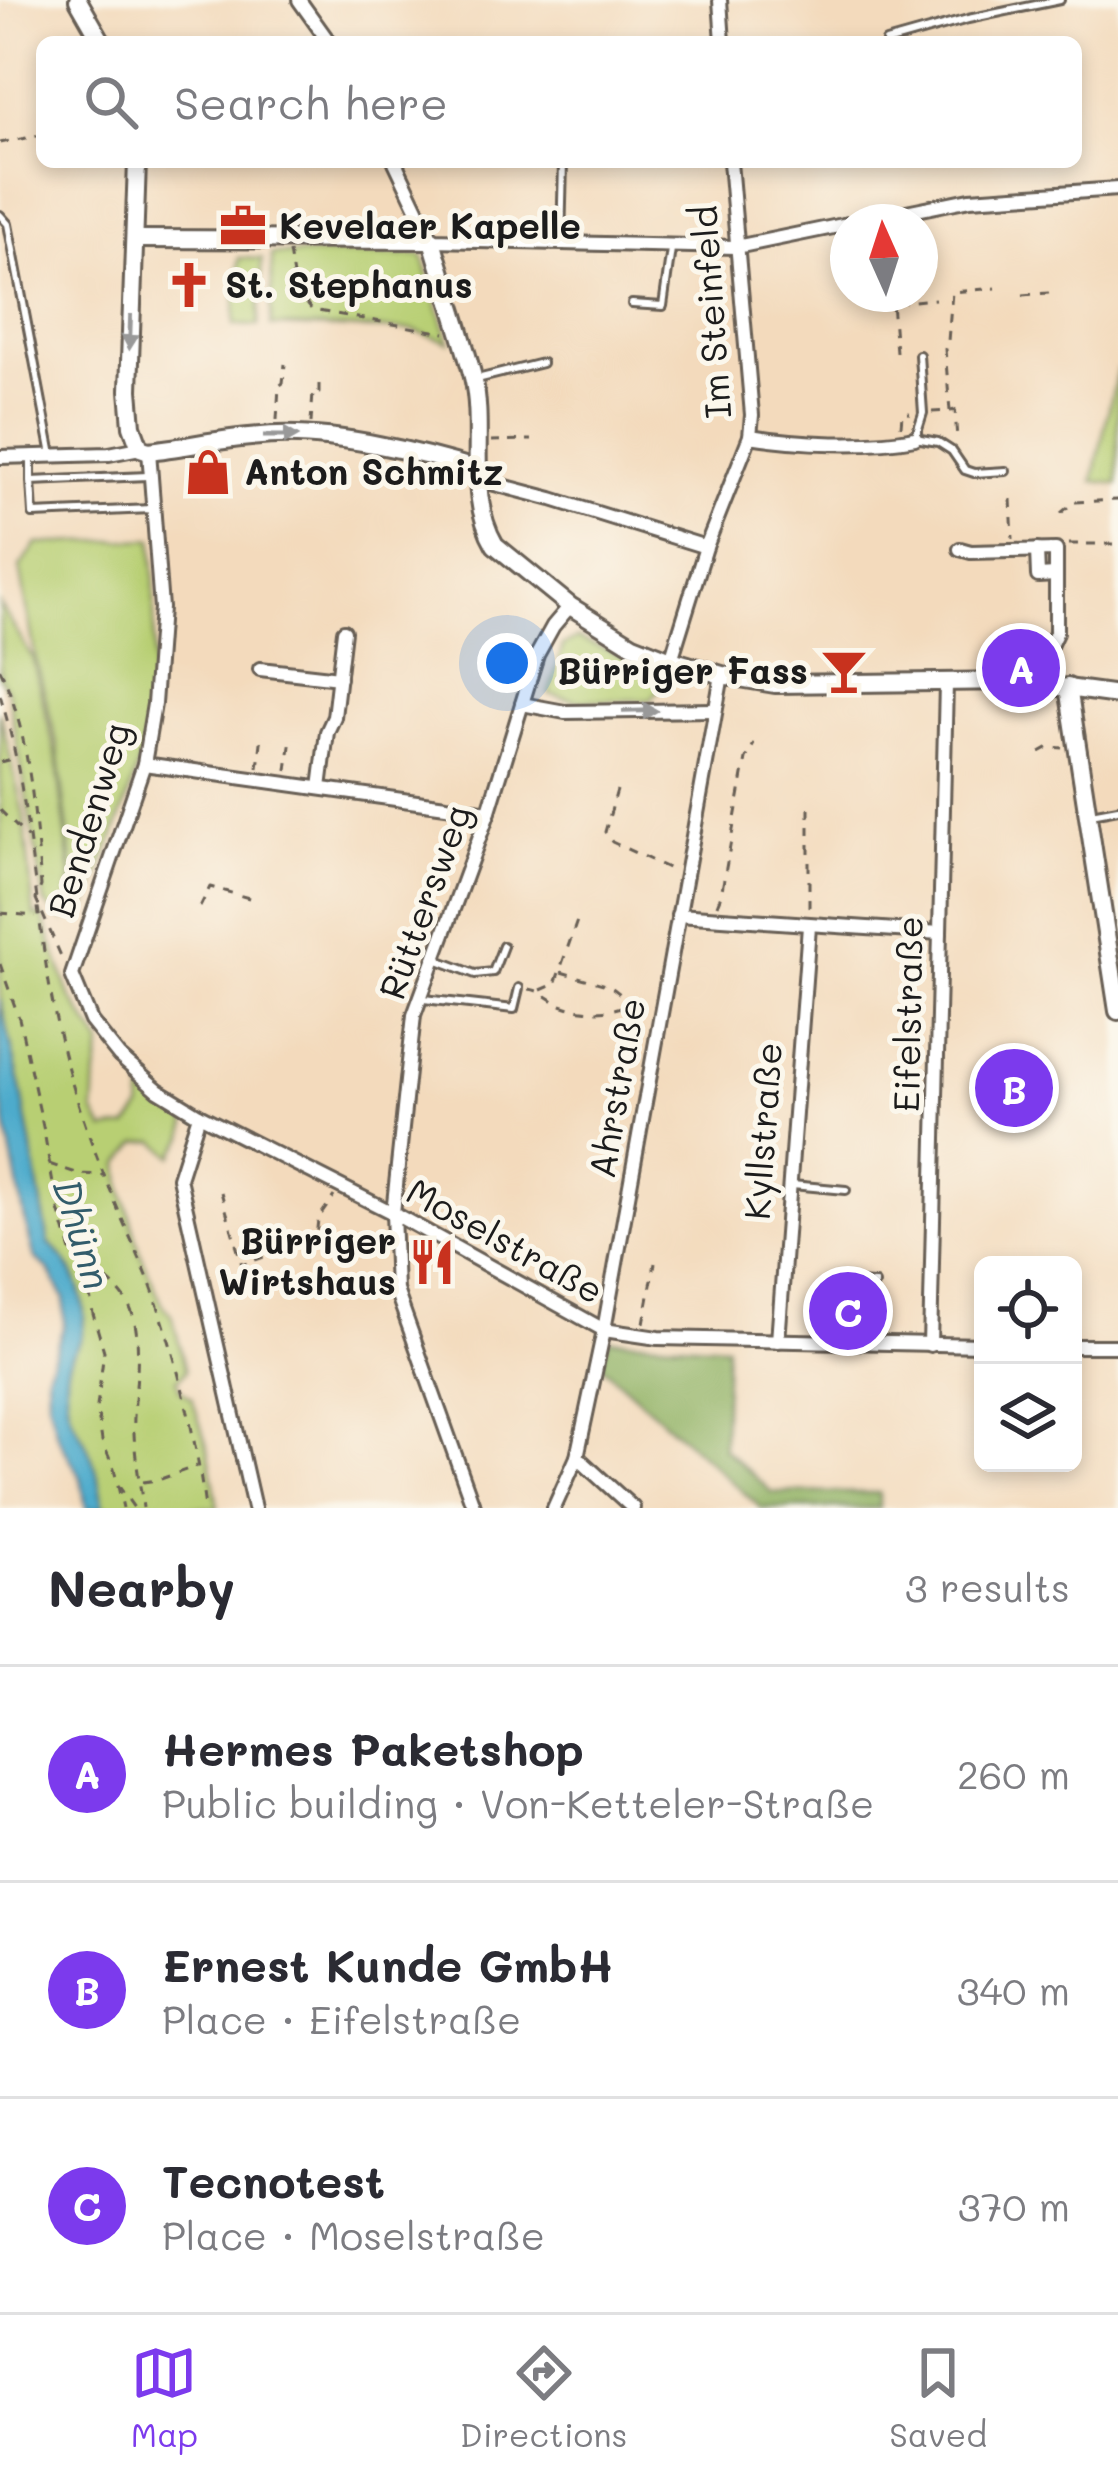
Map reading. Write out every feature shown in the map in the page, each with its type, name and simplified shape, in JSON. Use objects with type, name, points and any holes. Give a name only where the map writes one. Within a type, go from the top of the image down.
[{"type":"street","points":[[78,0],[99,36]]},
{"type":"street","points":[[299,0],[325,36]]},
{"type":"street","points":[[720,0],[723,36]]},
{"type":"street","points":[[137,168],[129,390],[132,426],[144,450]]},
{"type":"street","points":[[398,168],[432,240],[474,381],[478,476],[488,532],[495,545],[570,606],[633,645],[671,660],[775,684],[1016,681],[1118,695]]},
{"type":"street","name":"Im Steinfeld","points":[[671,660],[706,547],[750,436],[730,168]]},
{"type":"street","points":[[938,206],[1118,189]]},
{"type":"street","points":[[136,238],[736,247],[830,228]]},
{"type":"street","points":[[0,457],[109,454],[276,435],[310,437],[439,458],[491,482],[706,547]]},
{"type":"street","points":[[750,436],[860,443],[915,438]]},
{"type":"street","name":"Bendenweg","points":[[77,990],[72,974],[144,764],[154,704],[160,608],[152,476],[144,450]]},
{"type":"street","points":[[960,549],[1055,550],[1056,633],[1049,648],[1047,685]]},
{"type":"street","name":"Rüttersweg","points":[[475,1508],[396,1290],[393,1213],[414,1015],[489,812],[537,656],[570,606]]},
{"type":"street","points":[[320,788],[344,631]]},
{"type":"street","points":[[260,669],[339,678]]},
{"type":"street","name":"Ahrstraße","points":[[554,1508],[577,1457],[604,1330],[722,675]]},
{"type":"street","name":"Eifelstraße","points":[[930,1345],[946,684]]},
{"type":"street","points":[[1068,687],[1118,1010]]},
{"type":"street","points":[[522,704],[565,712],[715,710]]},
{"type":"street","points":[[144,764],[489,812]]},
{"type":"street","points":[[678,915],[940,933]]},
{"type":"street","name":"Kyllstraße","points":[[778,1341],[809,926]]},
{"type":"street","name":"Moselstraße","points":[[77,990],[91,1021],[119,1056],[158,1090],[604,1330],[642,1336],[974,1345]]},
{"type":"street","points":[[199,1115],[179,1178],[254,1508]]},
{"type":"street","points":[[1082,1346],[1118,1346]]},
{"type":"street","points":[[577,1457],[633,1508]]},
{"type":"lane","points":[[907,36],[1060,0]]},
{"type":"lane","points":[[561,243],[563,168]]},
{"type":"lane","points":[[0,214],[8,224],[52,455]]},
{"type":"lane","points":[[632,304],[663,306],[671,245]]},
{"type":"lane","points":[[920,355],[923,412],[915,438],[938,442],[965,470],[1006,471]]},
{"type":"lane","points":[[474,381],[542,363]]},
{"type":"lane","points":[[31,456],[33,514],[154,509]]},
{"type":"lane","points":[[32,481],[152,476]]},
{"type":"lane","points":[[1087,815],[1118,809]]},
{"type":"lane","points":[[434,959],[475,974],[493,972],[503,946]]},
{"type":"lane","points":[[420,999],[514,1009],[519,988]]},
{"type":"lane","points":[[788,1185],[846,1190]]},
{"type":"lane","points":[[826,1342],[828,1282],[875,1283]]},
{"type":"path","points":[[0,143],[36,136]]},
{"type":"path","points":[[286,238],[295,289],[312,310],[459,337]]},
{"type":"path","points":[[945,349],[952,292],[996,288]]},
{"type":"path","points":[[1023,295],[1048,293]]},
{"type":"path","points":[[893,312],[896,352]]},
{"type":"path","points":[[276,435],[285,364]]},
{"type":"path","points":[[310,437],[313,392],[319,393],[320,375]]},
{"type":"path","points":[[950,411],[955,410],[958,458]]},
{"type":"path","points":[[477,442],[532,440]]},
{"type":"path","points":[[1011,499],[1013,551]]},
{"type":"path","points":[[1061,513],[1074,502],[1118,500]]},
{"type":"path","points":[[1061,544],[1118,544]]},
{"type":"path","points":[[0,669],[15,713],[33,802],[41,886],[36,899],[72,974]]},
{"type":"path","points":[[0,695],[16,758],[45,972],[63,1050],[182,1385],[205,1508]]},
{"type":"path","points":[[256,780],[262,734]]},
{"type":"path","points":[[286,784],[291,737]]},
{"type":"path","points":[[711,917],[722,895],[746,759],[754,743]]},
{"type":"path","points":[[1040,752],[1077,746]]},
{"type":"path","points":[[0,762],[16,758]]},
{"type":"path","points":[[617,790],[605,832],[611,842],[685,876]]},
{"type":"path","points":[[808,808],[809,926]]},
{"type":"path","points":[[0,810],[29,839]]},
{"type":"path","points":[[200,907],[210,887],[256,900]]},
{"type":"path","points":[[0,913],[38,916]]},
{"type":"path","points":[[540,990],[555,984],[579,915]]},
{"type":"path","points":[[0,964],[19,1018],[55,1196],[74,1257],[88,1283],[104,1351],[97,1407],[122,1508]]},
{"type":"path","points":[[560,971],[610,986],[624,997]]},
{"type":"path","points":[[50,1164],[79,1174],[104,1174]]},
{"type":"path","points":[[221,1192],[242,1265],[316,1238],[318,1219],[340,1186]]},
{"type":"path","points":[[74,1257],[104,1277],[131,1308],[138,1368],[134,1432],[143,1508]]},
{"type":"path","points":[[642,1336],[655,1263]]},
{"type":"path","points":[[140,1482],[199,1466]]},
{"type":"path","points":[[117,1484],[134,1508]]},
{"type":"green space","points":[[272,254],[422,255],[449,342],[413,330],[271,326]]},
{"type":"green space","points":[[239,258],[262,259],[258,326],[234,325]]},
{"type":"green space","points":[[1118,367],[1118,484],[1093,481]]},
{"type":"green space","points":[[153,539],[153,652],[144,738],[127,800],[87,906],[75,891],[58,747],[35,656],[20,567],[37,544]]},
{"type":"green space","points":[[0,605],[32,657],[56,755],[71,876],[64,921],[45,904],[8,692],[0,677]]},
{"type":"green space","points":[[577,638],[669,675],[651,700],[574,700],[549,694],[563,646]]},
{"type":"green space","points":[[0,712],[24,817],[34,916],[42,915],[70,996],[102,1045],[94,1112],[104,1130],[128,1127],[141,1110],[143,1089],[187,1123],[185,1137],[173,1156],[156,1141],[138,1143],[120,1164],[141,1255],[163,1306],[172,1315],[186,1371],[177,1380],[180,1390],[192,1398],[208,1449],[218,1508],[103,1508],[67,1405],[66,1375],[81,1334],[82,1308],[67,1266],[49,1244],[0,999]]},
{"type":"green space","points":[[609,1339],[726,1346],[723,1448],[772,1492],[879,1493],[879,1508],[761,1508],[601,1365]]},
{"type":"water","points":[[0,999],[49,1244],[73,1274],[82,1299],[84,1325],[68,1366],[66,1395],[95,1467],[103,1508],[86,1508],[81,1478],[57,1435],[48,1400],[47,1373],[64,1325],[64,1299],[49,1270],[35,1259],[26,1225],[0,1094]]},
{"type":"place","name":"Kevelaer Kapelle","points":[[243,226]]},
{"type":"place","name":"St. Stephanus","points":[[189,285]]},
{"type":"place","name":"Anton Schmitz","points":[[208,472]]},
{"type":"place","name":"Hermes Paketshop","points":[[1021,668]]},
{"type":"place","name":"Bürriger Fass","points":[[844,671]]},
{"type":"place","name":"Ernest Kunde GmbH","points":[[1014,1088]]},
{"type":"place","name":"Bürriger Wirtshaus","points":[[432,1262]]},
{"type":"place","name":"Tecnotest","points":[[848,1311]]},
{"type":"water label","name":"Dhünn","points":[[82,1234]]}]
